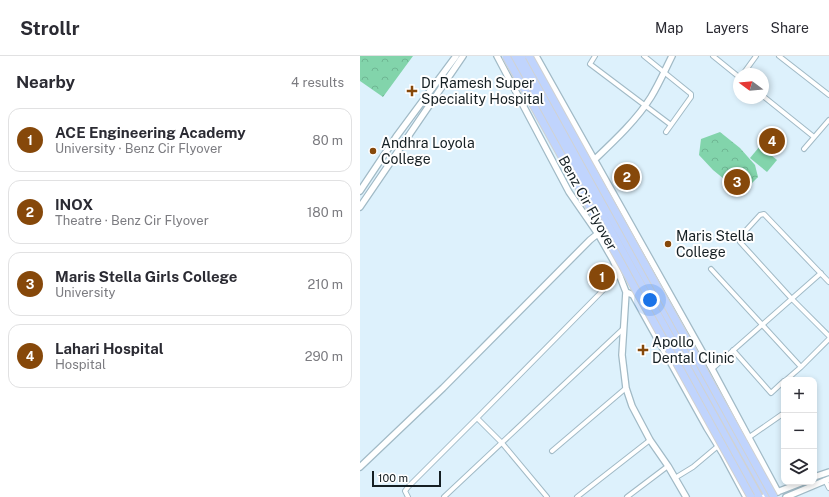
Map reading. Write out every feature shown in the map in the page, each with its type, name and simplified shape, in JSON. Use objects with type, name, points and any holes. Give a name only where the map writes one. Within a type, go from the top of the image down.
[{"type":"main road","name":"Benz Cir Flyover","points":[[506,56],[751,497]]},
{"type":"main road","points":[[514,56],[759,497]]},
{"type":"main road","points":[[521,56],[770,496]]},
{"type":"main road","name":"Benz Cir Flyover","points":[[529,56],[770,496]]},
{"type":"street","points":[[360,191],[396,137],[456,56]]},
{"type":"street","points":[[360,207],[463,56]]},
{"type":"street","points":[[497,56],[569,192],[598,234],[613,260],[626,292],[622,355],[626,388],[632,406],[650,440],[668,466],[686,497]]},
{"type":"street","points":[[536,56],[712,370],[748,438],[770,496],[796,485]]},
{"type":"street","points":[[595,56],[590,64],[671,125]]},
{"type":"street","points":[[644,56],[692,95],[666,132]]},
{"type":"street","points":[[585,168],[609,146],[645,106],[655,91],[672,56]]},
{"type":"street","points":[[713,56],[733,72]]},
{"type":"street","points":[[747,68],[756,56]]},
{"type":"street","points":[[779,56],[829,95]]},
{"type":"street","points":[[769,101],[814,137]]},
{"type":"street","points":[[804,149],[829,120]]},
{"type":"street","points":[[790,377],[829,338],[739,240],[740,236],[760,215],[765,215],[829,282]]},
{"type":"street","points":[[360,466],[443,388],[590,240],[608,226]]},
{"type":"street","points":[[711,269],[801,367]]},
{"type":"street","points":[[712,370],[791,298],[821,273]]},
{"type":"street","points":[[408,497],[405,490],[619,274]]},
{"type":"street","points":[[626,292],[634,295],[746,497]]},
{"type":"street","points":[[444,497],[623,329]]},
{"type":"street","points":[[734,350],[770,393],[781,384]]},
{"type":"street","points":[[552,451],[626,388]]},
{"type":"street","points":[[748,438],[781,415]]},
{"type":"street","points":[[477,418],[502,443],[547,497]]},
{"type":"street","points":[[577,497],[650,440]]},
{"type":"street","points":[[675,478],[693,467],[718,446]]},
{"type":"street","points":[[627,497],[668,466]]},
{"type":"street","points":[[817,477],[829,472]]},
{"type":"street","points":[[786,497],[827,479],[829,488]]},
{"type":"green space","points":[[360,56],[413,56],[383,97],[360,81]]},
{"type":"green space","points":[[720,132],[740,148],[755,165],[758,177],[751,184],[735,188],[713,170],[699,155],[701,139]]},
{"type":"green space","points":[[760,146],[777,160],[767,172],[750,158]]},
{"type":"place","name":"Dr Ramesh Super Speciality Hospital","points":[[412,91]]},
{"type":"place","name":"Lahari Hospital","points":[[772,141]]},
{"type":"place","name":"Andhra Loyola College","points":[[373,151]]},
{"type":"place","name":"INOX","points":[[627,177]]},
{"type":"place","name":"Maris Stella Girls College","points":[[737,182]]},
{"type":"place","name":"Maris Stella College","points":[[668,244]]},
{"type":"place","name":"ACE Engineering Academy","points":[[602,277]]},
{"type":"place","name":"Apollo Dental Clinic","points":[[643,350]]}]
